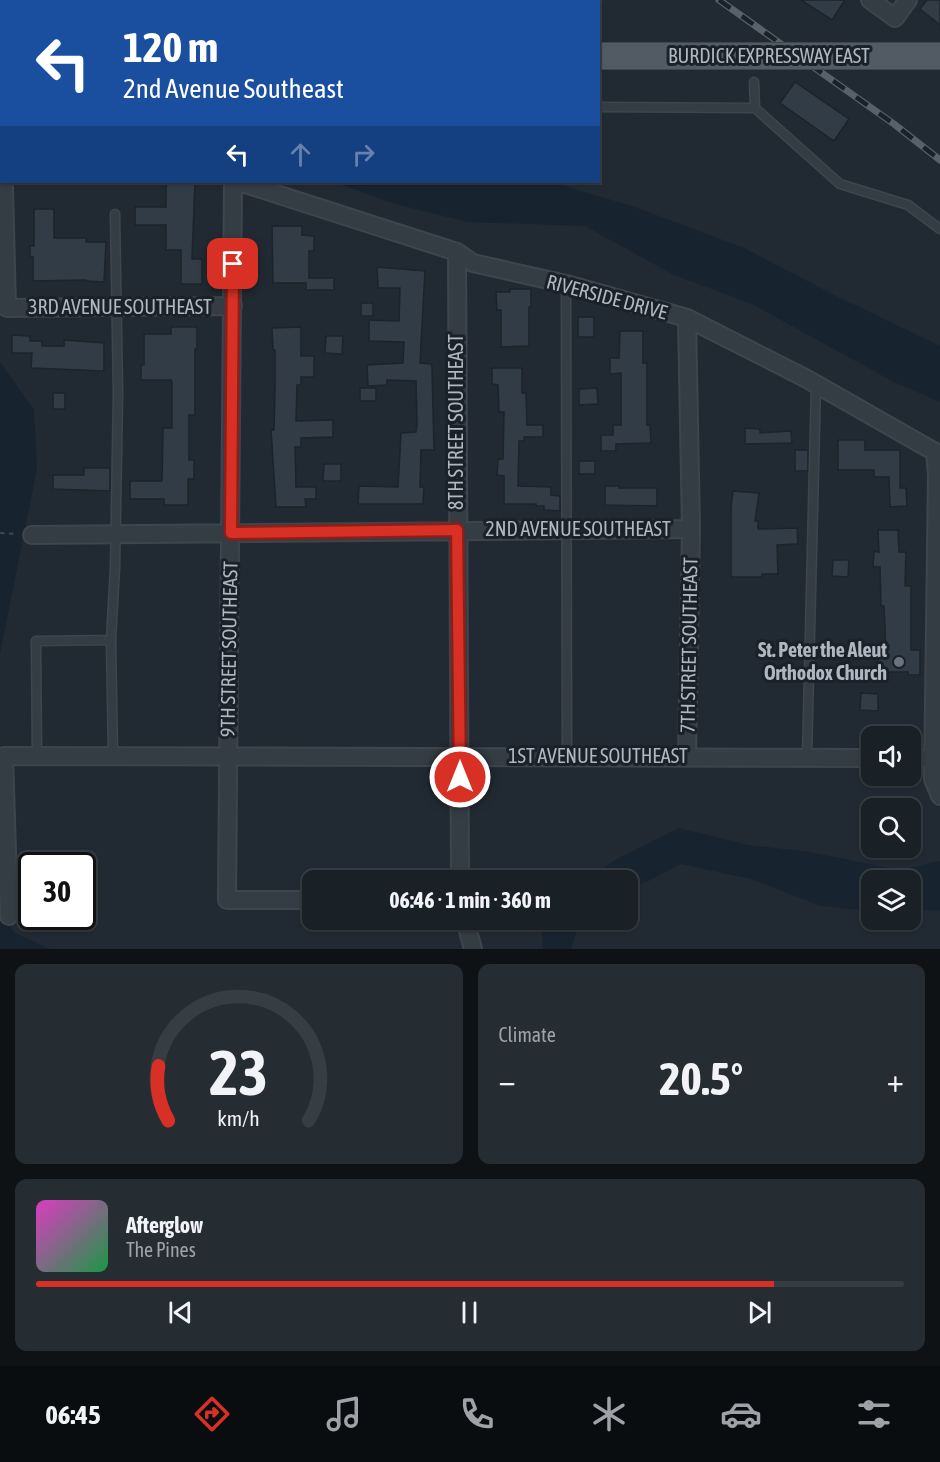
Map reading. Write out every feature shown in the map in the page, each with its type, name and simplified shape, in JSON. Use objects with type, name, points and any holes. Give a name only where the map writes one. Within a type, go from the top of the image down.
[{"type":"main road","name":"BURDICK EXPRESSWAY EAST","points":[[600,56],[940,56]]},
{"type":"street","points":[[870,0],[895,18],[908,0]]},
{"type":"street","name":"9TH STREET SOUTHEAST","points":[[233,183],[227,900],[302,900]]},
{"type":"street","name":"RIVERSIDE DRIVE","points":[[242,183],[457,252],[473,263],[566,284],[687,318],[816,384],[935,452],[938,474]]},
{"type":"street","name":"3RD AVENUE SOUTHEAST","points":[[4,188],[7,308],[232,306]]},
{"type":"street","name":"8TH STREET SOUTHEAST","points":[[457,252],[460,870]]},
{"type":"street","name":"7TH STREET SOUTHEAST","points":[[687,318],[691,528],[687,757]]},
{"type":"street","points":[[938,474],[933,779],[940,796]]},
{"type":"street","name":"2ND AVENUE SOUTHEAST","points":[[32,535],[691,528]]},
{"type":"street","name":"1ST AVENUE SOUTHEAST","points":[[9,916],[4,756],[861,758]]},
{"type":"street","points":[[921,759],[934,759]]},
{"type":"street","points":[[468,930],[473,949]]},
{"type":"lane","points":[[754,82],[755,108]]},
{"type":"lane","points":[[600,107],[755,108],[840,184],[908,205],[940,229]]},
{"type":"lane","points":[[113,756],[111,640],[116,534],[115,213]]},
{"type":"lane","points":[[566,284],[567,756]]},
{"type":"lane","points":[[807,757],[816,384]]},
{"type":"lane","points":[[37,756],[36,641],[111,640]]},
{"type":"water","points":[[337,183],[553,183],[635,207],[744,248],[940,346],[940,402],[894,382],[752,304],[674,275],[585,226],[468,222],[395,204]]},
{"type":"water","points":[[0,362],[34,410],[37,469],[0,654]]},
{"type":"water","points":[[679,828],[748,845],[810,852],[899,870],[861,870],[861,910],[821,906],[751,879],[681,864],[638,886],[638,870],[600,870],[617,859]]},
{"type":"water","points":[[940,861],[940,910],[921,911],[921,870],[899,870]]},
{"type":"water","points":[[0,897],[13,932],[50,949],[0,949]]},
{"type":"water","points":[[544,930],[577,930],[571,949],[543,949]]},
{"type":"building","points":[[801,0],[845,0],[832,20]]},
{"type":"building","points":[[927,0],[940,0],[940,25],[920,9]]},
{"type":"building","points":[[795,82],[849,119],[834,141],[780,103]]},
{"type":"building","points":[[166,183],[195,183],[192,259],[202,259],[202,284],[181,284],[181,250],[166,250],[166,225],[135,225],[135,207],[166,207]]},
{"type":"building","points":[[34,209],[54,209],[54,238],[86,238],[86,242],[106,242],[104,282],[33,281],[33,257],[30,257],[30,246],[34,246]]},
{"type":"building","points":[[272,226],[302,226],[302,235],[314,236],[314,251],[309,251],[309,278],[334,278],[334,290],[306,290],[306,283],[273,283]]},
{"type":"building","points":[[377,267],[425,271],[420,363],[431,364],[432,367],[434,450],[421,450],[420,487],[424,487],[423,504],[358,504],[359,486],[398,487],[401,433],[416,432],[417,424],[416,381],[387,380],[387,385],[368,386],[367,365],[403,363],[404,342],[369,341],[369,320],[399,321],[400,288],[378,288]]},
{"type":"building","points":[[510,289],[531,289],[529,346],[501,347],[501,310],[497,310],[496,292],[510,292]]},
{"type":"building","points":[[361,303],[373,303],[373,316],[361,316]]},
{"type":"building","points":[[578,317],[594,317],[594,337],[578,337]]},
{"type":"building","points":[[171,327],[197,327],[195,415],[189,415],[189,460],[194,460],[194,479],[188,479],[188,505],[164,505],[164,499],[130,499],[130,481],[162,481],[163,428],[172,428],[172,383],[171,380],[141,380],[141,365],[144,365],[144,334],[171,334]]},
{"type":"building","points":[[301,327],[301,356],[314,356],[314,377],[301,377],[301,385],[297,385],[296,421],[333,420],[333,437],[301,438],[301,447],[295,447],[296,487],[316,487],[316,499],[305,499],[306,507],[276,507],[271,430],[274,430],[275,385],[275,350],[273,350],[272,328]]},
{"type":"building","points":[[620,331],[643,331],[643,363],[647,363],[647,425],[650,425],[651,443],[616,444],[616,451],[601,451],[601,435],[613,435],[613,425],[621,425],[621,373],[610,374],[610,358],[619,358]]},
{"type":"building","points":[[12,335],[30,336],[30,341],[42,341],[42,346],[64,346],[64,340],[104,343],[104,371],[31,368],[32,353],[12,353]]},
{"type":"building","points":[[326,336],[343,336],[342,354],[325,353]]},
{"type":"building","points":[[492,368],[522,368],[522,393],[526,393],[527,425],[543,425],[543,437],[524,437],[524,441],[519,441],[518,486],[551,487],[551,495],[560,496],[560,511],[544,510],[544,506],[536,506],[536,504],[504,504],[504,476],[497,475],[498,459],[503,459],[504,412],[499,412],[498,385],[492,384]]},
{"type":"building","points":[[360,388],[376,388],[376,401],[360,401]]},
{"type":"building","points":[[597,388],[598,404],[579,405],[579,389]]},
{"type":"building","points":[[53,393],[65,393],[65,409],[53,409]]},
{"type":"building","points":[[745,428],[760,429],[760,433],[791,431],[792,443],[745,444]]},
{"type":"building","points":[[838,440],[865,440],[865,450],[900,450],[900,488],[906,488],[907,506],[890,507],[889,477],[874,477],[874,470],[838,470]]},
{"type":"building","points":[[795,450],[808,450],[808,471],[795,471]]},
{"type":"building","points":[[579,461],[595,461],[595,474],[579,474]]},
{"type":"building","points":[[324,464],[341,464],[341,481],[323,481]]},
{"type":"building","points":[[84,468],[110,468],[110,491],[53,489],[53,475],[84,475]]},
{"type":"building","points":[[605,486],[657,488],[657,506],[605,505]]},
{"type":"building","points":[[733,491],[759,493],[755,521],[758,521],[758,529],[797,528],[798,544],[777,545],[778,574],[762,574],[762,577],[731,577]]},
{"type":"building","points":[[878,530],[898,530],[899,552],[906,552],[905,586],[911,586],[911,650],[920,650],[920,675],[908,675],[908,672],[878,672],[878,652],[886,652],[880,567],[873,567],[874,551],[879,552]]},
{"type":"building","points":[[833,560],[849,560],[848,577],[832,576]]},
{"type":"building","points":[[835,645],[854,645],[853,661],[835,660]]},
{"type":"building","points":[[861,693],[878,694],[878,711],[860,710]]},
{"type":"railway","points":[[719,0],[894,124],[940,160]]},
{"type":"place","name":"St. Peter the Aleut Orthodox Church","points":[[899,662]]},
{"type":"route","points":[[233,264],[231,533],[457,530],[460,777]]}]
